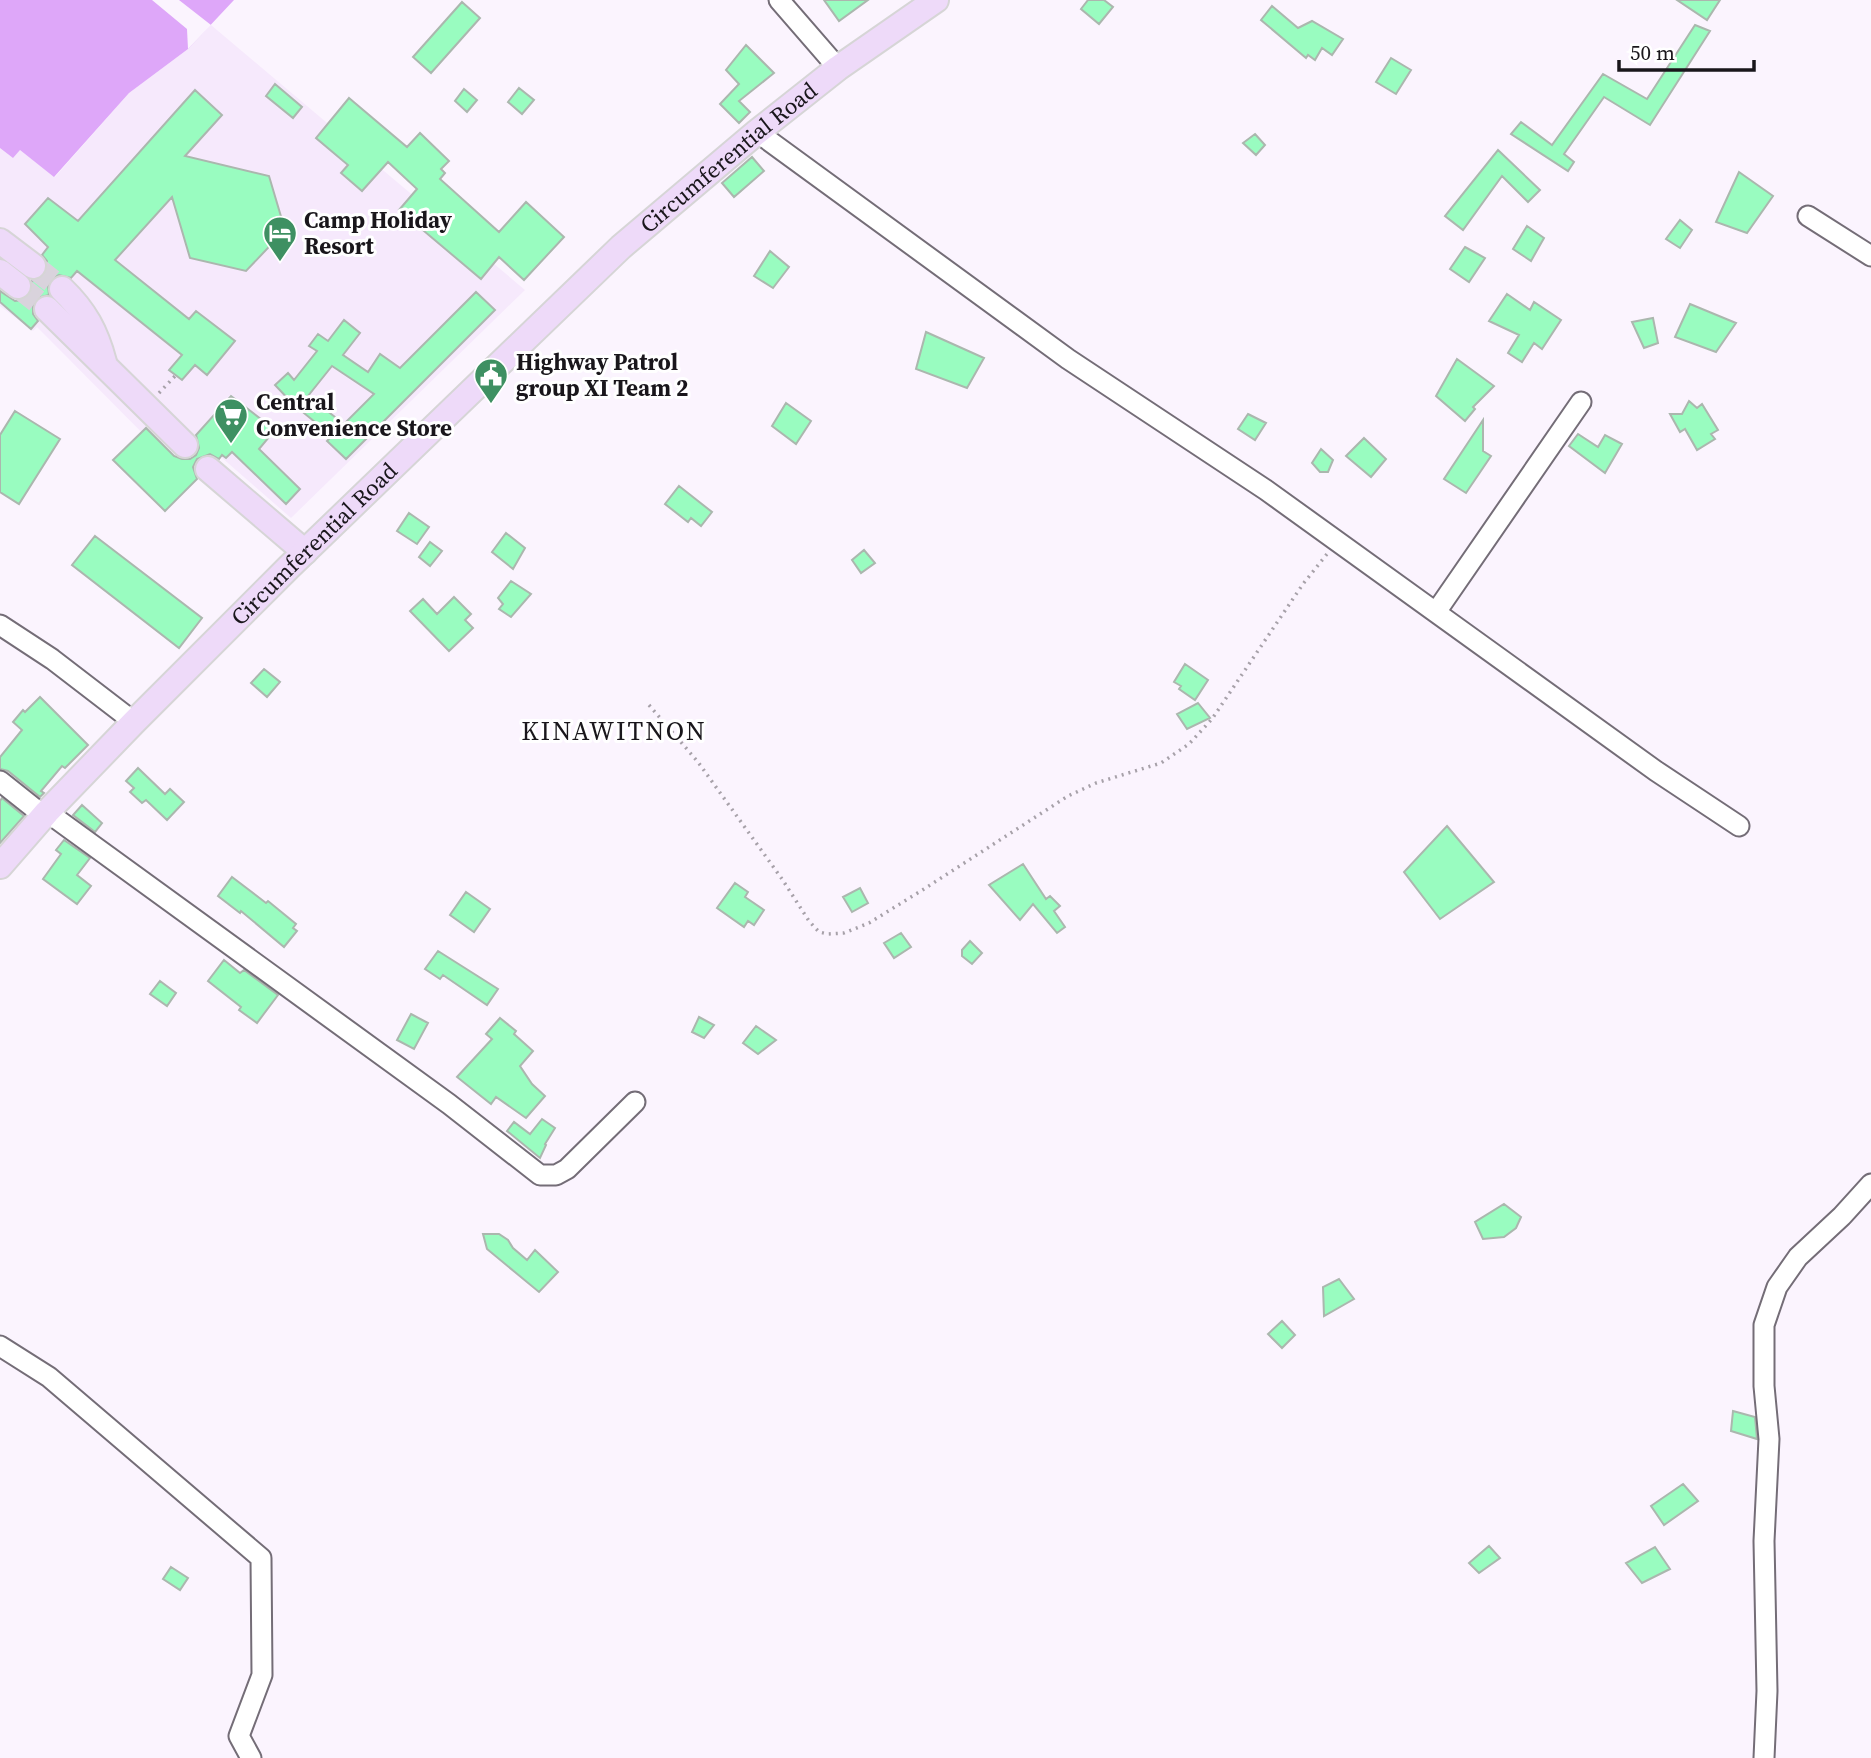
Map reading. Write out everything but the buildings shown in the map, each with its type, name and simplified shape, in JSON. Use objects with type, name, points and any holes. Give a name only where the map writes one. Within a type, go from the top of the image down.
[{"type":"main road","name":"Circumferential Road","points":[[0,866],[134,722],[305,552],[621,247],[757,132],[838,68],[936,0]]},
{"type":"main road","points":[[0,241],[17,275]]},
{"type":"main road","points":[[54,299],[105,366],[185,445]]},
{"type":"main road","points":[[208,469],[305,552]]},
{"type":"street","points":[[779,0],[838,68]]},
{"type":"street","points":[[757,132],[1057,351],[1266,490],[1656,771],[1739,826]]},
{"type":"street","points":[[1808,216],[1871,256]]},
{"type":"street","points":[[1436,612],[1581,402]]},
{"type":"street","points":[[0,625],[52,659],[134,722]]},
{"type":"street","points":[[0,781],[449,1104],[540,1175],[556,1175],[567,1169],[635,1102]]},
{"type":"street","points":[[1764,1758],[1767,1690],[1764,1541],[1769,1439],[1764,1386],[1764,1325],[1777,1287],[1798,1257],[1842,1216],[1871,1184]]},
{"type":"street","points":[[0,1346],[49,1377],[261,1558],[262,1675],[239,1736],[251,1758]]},
{"type":"path","points":[[649,705],[698,762],[809,921],[819,932],[844,933],[869,923],[1068,796],[1096,783],[1161,763],[1189,744],[1212,719],[1303,584],[1337,541]]},
{"type":"shaded area","points":[[0,0],[234,0],[188,49],[129,93],[54,177],[20,150],[13,158],[0,148]]},
{"type":"shaded area","name":"Camp Holiday Resort","points":[[211,25],[525,290],[291,518],[221,457],[193,484],[37,327],[33,331],[0,306],[0,148],[13,158],[20,150],[55,177],[129,93],[188,49]]},
{"type":"pier","points":[[152,0],[179,0],[211,25],[188,49],[187,29]]},
{"type":"tunnel","points":[[33,266],[62,289]]},
{"type":"tunnel","points":[[18,286],[47,309]]},
{"type":"place","name":"Camp Holiday Resort","points":[[280,263]]},
{"type":"place","name":"Highway Patrol group XI Team 2","points":[[491,405]]},
{"type":"place","name":"Central Convenience Store","points":[[231,445]]},
{"type":"district","name":"KINAWITNON","points":[[614,731]]}]
